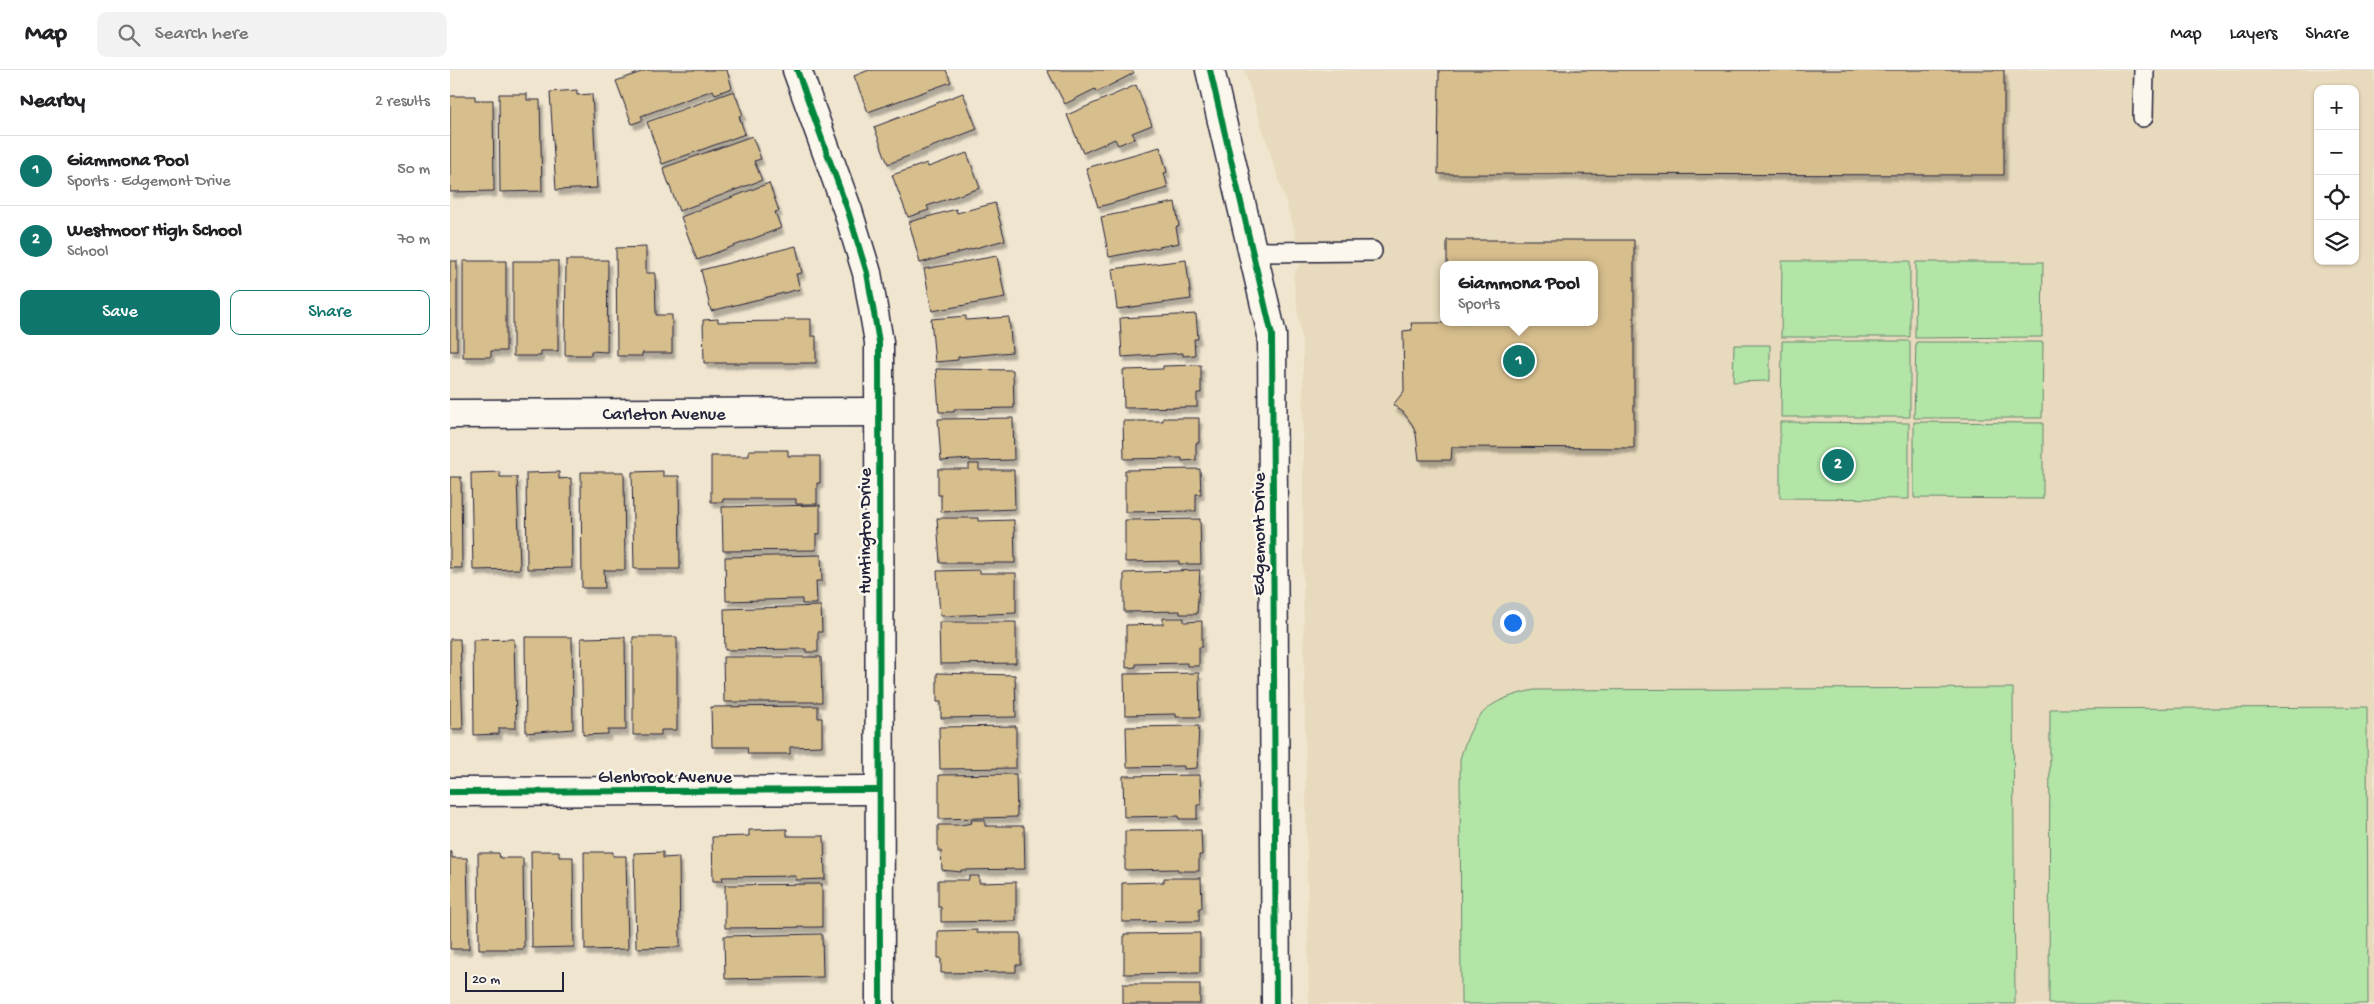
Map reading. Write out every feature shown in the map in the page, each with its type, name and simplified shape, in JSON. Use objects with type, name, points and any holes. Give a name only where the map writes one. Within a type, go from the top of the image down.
[{"type":"street","name":"Huntington Drive","points":[[797,70],[848,211],[867,273],[879,342],[880,1004]]},
{"type":"street","name":"Edgemont Drive","points":[[1210,70],[1272,335],[1276,1004]]},
{"type":"street","name":"Carleton Avenue","points":[[450,414],[878,412]]},
{"type":"street","name":"Glenbrook Avenue","points":[[450,792],[879,790]]},
{"type":"lane","points":[[2143,117],[2144,70]]},
{"type":"lane","points":[[1252,252],[1372,251]]},
{"type":"shaded area","points":[[1244,70],[2374,70],[2374,1004],[1309,1004],[1303,577],[1303,352],[1293,276],[1300,264],[1294,228]]},
{"type":"green space","points":[[1782,261],[1910,261],[1910,337],[1781,337]]},
{"type":"green space","points":[[1916,262],[2043,262],[2042,337],[1915,338]]},
{"type":"green space","points":[[1782,341],[1910,341],[1910,417],[1781,417]]},
{"type":"green space","points":[[1916,342],[2043,342],[2042,418],[1914,418]]},
{"type":"green space","points":[[1734,345],[1770,345],[1770,381],[1733,382]]},
{"type":"green space","points":[[1780,422],[1909,423],[1909,499],[1780,498]]},
{"type":"green space","points":[[1914,422],[2043,423],[2043,499],[1914,498]]},
{"type":"green space","points":[[2013,688],[2015,1004],[1461,1004],[1460,759],[1465,743],[1477,720],[1494,704],[1518,694],[1534,690]]},
{"type":"green space","points":[[2367,707],[2368,1004],[2049,1004],[2050,709]]},
{"type":"building","points":[[647,70],[727,70],[732,88],[715,94],[713,90],[641,116],[643,120],[632,124],[616,81]]},
{"type":"building","points":[[869,70],[946,70],[951,82],[868,112],[854,76]]},
{"type":"building","points":[[1047,70],[1132,70],[1134,73],[1097,92],[1095,89],[1065,104]]},
{"type":"building","points":[[1439,70],[2004,70],[2004,175],[1438,174]]},
{"type":"building","points":[[1136,85],[1152,125],[1132,133],[1135,138],[1118,145],[1115,139],[1083,153],[1067,115]]},
{"type":"building","points":[[577,90],[577,95],[592,94],[597,188],[556,190],[550,92]]},
{"type":"building","points":[[734,91],[743,115],[739,116],[745,134],[662,164],[647,122]]},
{"type":"building","points":[[963,93],[977,129],[888,164],[874,127]]},
{"type":"building","points":[[499,94],[527,94],[527,100],[540,100],[542,191],[500,192]]},
{"type":"building","points":[[450,96],[475,96],[475,100],[493,100],[494,191],[450,192]]},
{"type":"building","points":[[752,136],[761,159],[754,161],[762,180],[679,211],[663,168]]},
{"type":"building","points":[[1160,147],[1167,172],[1164,173],[1168,188],[1098,207],[1086,168]]},
{"type":"building","points":[[967,153],[980,188],[927,206],[929,210],[908,217],[892,175],[927,163],[928,167]]},
{"type":"building","points":[[769,183],[779,211],[775,212],[781,228],[697,260],[681,217]]},
{"type":"building","points":[[1175,202],[1179,226],[1176,227],[1179,243],[1109,257],[1101,217]]},
{"type":"building","points":[[995,203],[1005,240],[920,263],[909,222],[956,209],[957,213]]},
{"type":"building","points":[[1447,240],[1634,240],[1634,448],[1452,447],[1451,460],[1419,460],[1416,434],[1412,424],[1403,412],[1393,405],[1404,391],[1403,331],[1412,330],[1411,323],[1440,323],[1440,326],[1598,326],[1598,261],[1447,261]]},
{"type":"building","points":[[796,246],[802,273],[796,274],[800,289],[711,311],[701,270]]},
{"type":"building","points":[[646,247],[646,273],[655,273],[656,315],[672,315],[672,353],[642,353],[642,356],[617,356],[616,248]]},
{"type":"building","points":[[997,256],[1005,298],[932,311],[924,269]]},
{"type":"building","points":[[566,260],[608,260],[607,352],[591,351],[591,355],[565,355]]},
{"type":"building","points":[[1186,260],[1191,299],[1117,309],[1112,269]]},
{"type":"building","points":[[450,261],[457,261],[457,351],[450,351]]},
{"type":"building","points":[[463,261],[506,261],[506,351],[491,351],[491,357],[463,357]]},
{"type":"building","points":[[513,261],[558,261],[558,351],[541,351],[541,356],[513,356]]},
{"type":"building","points":[[1196,314],[1198,339],[1194,339],[1195,355],[1183,356],[1183,353],[1122,357],[1120,318]]},
{"type":"building","points":[[966,316],[966,320],[1009,317],[1012,352],[958,357],[958,360],[935,362],[931,319]]},
{"type":"building","points":[[718,319],[718,322],[811,319],[811,336],[816,336],[816,363],[704,363],[703,320]]},
{"type":"building","points":[[1201,365],[1201,393],[1197,393],[1197,407],[1124,408],[1123,370],[1163,369],[1163,366]]},
{"type":"building","points":[[936,369],[1013,370],[1014,408],[954,409],[954,412],[939,412]]},
{"type":"building","points":[[1013,418],[1014,460],[970,461],[970,459],[941,461],[938,419]]},
{"type":"building","points":[[1163,418],[1199,418],[1199,443],[1196,443],[1196,460],[1182,461],[1182,458],[1124,459],[1123,421],[1163,421]]},
{"type":"building","points":[[749,450],[788,450],[788,456],[820,456],[820,483],[817,483],[817,504],[796,504],[796,499],[723,499],[723,502],[711,502],[711,456],[749,456]]},
{"type":"building","points":[[969,464],[979,464],[979,470],[1014,470],[1015,509],[941,512],[941,495],[938,495],[938,469],[969,469]]},
{"type":"building","points":[[1200,469],[1201,494],[1196,494],[1196,511],[1125,512],[1125,470]]},
{"type":"building","points":[[663,471],[663,476],[679,476],[680,569],[634,569],[632,472]]},
{"type":"building","points":[[500,472],[500,477],[517,477],[520,569],[473,570],[471,473]]},
{"type":"building","points":[[559,472],[559,479],[571,478],[572,568],[527,569],[526,473]]},
{"type":"building","points":[[581,472],[624,472],[625,570],[604,570],[605,588],[582,588]]},
{"type":"building","points":[[450,477],[461,477],[462,568],[450,568]]},
{"type":"building","points":[[820,505],[820,534],[816,534],[816,550],[723,551],[722,507]]},
{"type":"building","points":[[937,518],[978,518],[978,521],[1014,520],[1015,563],[940,563]]},
{"type":"building","points":[[1200,519],[1201,564],[1179,564],[1179,561],[1125,562],[1125,520]]},
{"type":"building","points":[[821,555],[822,581],[816,581],[817,604],[802,604],[802,599],[726,601],[725,557]]},
{"type":"building","points":[[980,570],[980,573],[1016,573],[1016,613],[940,616],[937,571]]},
{"type":"building","points":[[1200,570],[1197,614],[1180,614],[1180,611],[1124,612],[1124,573]]},
{"type":"building","points":[[821,606],[822,632],[818,632],[818,652],[806,652],[806,649],[725,650],[724,609]]},
{"type":"building","points":[[1163,618],[1184,618],[1184,622],[1202,621],[1202,647],[1199,647],[1199,666],[1187,666],[1187,663],[1136,664],[1136,667],[1126,668],[1126,625],[1163,624]]},
{"type":"building","points":[[939,622],[1016,622],[1016,663],[940,664]]},
{"type":"building","points":[[525,637],[572,637],[573,729],[526,733]]},
{"type":"building","points":[[625,637],[626,730],[608,730],[608,734],[583,735],[581,638]]},
{"type":"building","points":[[633,637],[677,637],[677,730],[661,730],[661,735],[633,735]]},
{"type":"building","points":[[450,639],[460,639],[463,729],[450,729]]},
{"type":"building","points":[[514,639],[516,728],[499,728],[499,734],[474,735],[473,640]]},
{"type":"building","points":[[723,657],[821,657],[822,702],[724,702]]},
{"type":"building","points":[[937,673],[1015,675],[1016,717],[941,718],[941,702],[937,702]]},
{"type":"building","points":[[1199,673],[1200,717],[1176,717],[1176,714],[1125,715],[1124,674]]},
{"type":"building","points":[[818,706],[818,718],[822,718],[822,746],[790,747],[790,754],[748,754],[747,747],[712,747],[711,707]]},
{"type":"building","points":[[1016,726],[1016,768],[940,769],[939,727]]},
{"type":"building","points":[[1199,726],[1197,768],[1184,769],[1184,766],[1127,767],[1126,727]]},
{"type":"building","points":[[1016,774],[1017,817],[939,819],[939,775]]},
{"type":"building","points":[[1200,775],[1201,805],[1197,805],[1197,819],[1179,819],[1179,816],[1124,817],[1123,776]]},
{"type":"building","points":[[971,820],[985,820],[985,826],[1024,826],[1025,869],[961,870],[961,872],[942,870],[941,851],[938,851],[938,825],[961,825],[972,823]]},
{"type":"building","points":[[787,829],[787,836],[824,836],[825,879],[796,880],[796,876],[722,877],[723,881],[713,881],[712,837],[749,836],[749,830]]},
{"type":"building","points":[[1201,830],[1202,855],[1199,855],[1199,871],[1178,871],[1178,869],[1125,870],[1125,831]]},
{"type":"building","points":[[531,851],[559,851],[559,857],[573,857],[574,947],[532,948]]},
{"type":"building","points":[[450,852],[452,852],[452,858],[467,858],[469,949],[450,949]]},
{"type":"building","points":[[584,852],[613,852],[613,856],[626,856],[628,949],[585,950]]},
{"type":"building","points":[[663,852],[663,858],[679,857],[680,947],[636,948],[634,853]]},
{"type":"building","points":[[478,853],[499,853],[500,858],[523,858],[524,949],[479,949]]},
{"type":"building","points":[[969,876],[979,876],[979,883],[1016,882],[1016,921],[941,922],[941,907],[938,907],[938,880],[969,880]]},
{"type":"building","points":[[1164,878],[1201,878],[1202,908],[1199,908],[1199,921],[1122,922],[1122,883],[1164,882]]},
{"type":"building","points":[[822,884],[822,927],[725,928],[725,885]]},
{"type":"building","points":[[977,930],[977,933],[1021,933],[1021,965],[1016,965],[1016,972],[941,973],[941,958],[938,958],[938,931]]},
{"type":"building","points":[[1200,933],[1200,973],[1124,974],[1124,934]]},
{"type":"building","points":[[822,934],[823,977],[725,979],[724,936]]},
{"type":"building","points":[[1123,984],[1200,984],[1200,1004],[1123,1004]]},
{"type":"cycle path","points":[[797,70],[848,211],[867,273],[879,342],[880,1004]]},
{"type":"cycle path","points":[[1210,70],[1272,335],[1276,1004]]},
{"type":"cycle path","points":[[450,792],[879,790]]},
{"type":"place","name":"Giammona Pool","points":[[1519,361]]},
{"type":"place","name":"Westmoor High School","points":[[1838,465]]}]
